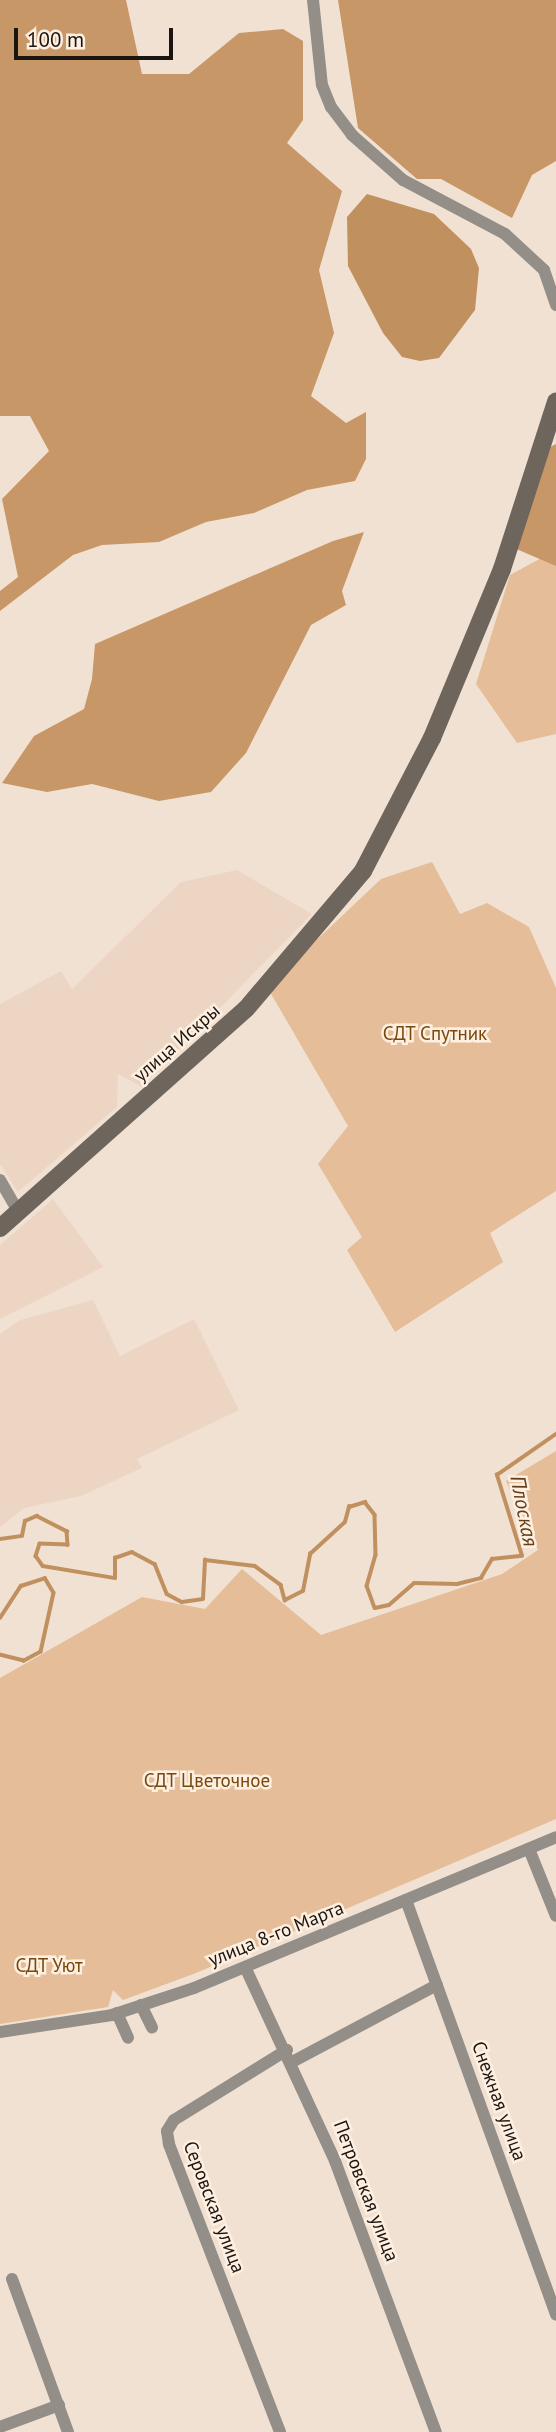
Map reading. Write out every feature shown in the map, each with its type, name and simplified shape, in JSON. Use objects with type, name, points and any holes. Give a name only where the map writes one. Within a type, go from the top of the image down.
[{"type":"main road","name":"улица Искры","points":[[0,1228],[246,1009],[363,871],[432,738],[502,569],[556,402]]},
{"type":"street","points":[[313,0],[322,85],[331,107],[352,135],[403,180],[505,234],[544,270],[556,305]]},
{"type":"street","points":[[0,1180],[19,1211]]},
{"type":"street","name":"улица 8-го Марта","points":[[0,2032],[117,2013],[246,1969],[556,1837]]},
{"type":"street","points":[[528,1849],[556,1916]]},
{"type":"street","name":"Снежная улица","points":[[406,1900],[556,2315]]},
{"type":"street","name":"Петровская улица","points":[[246,1969],[290,2056],[335,2161],[436,2432]]},
{"type":"street","points":[[290,2056],[437,1985]]},
{"type":"street","points":[[141,2005],[152,2028]]},
{"type":"street","points":[[117,2013],[128,2038]]},
{"type":"street","name":"Серовская улица","points":[[280,2432],[169,2144],[167,2131],[174,2120],[290,2056]]},
{"type":"street","points":[[12,2279],[68,2432]]},
{"type":"street","points":[[0,2427],[59,2405]]},
{"type":"shaded area","points":[[0,0],[126,0],[142,74],[189,74],[239,33],[283,29],[303,41],[303,120],[287,143],[342,191],[319,270],[334,333],[311,396],[346,423],[366,412],[366,459],[355,481],[307,490],[254,513],[206,522],[159,542],[102,545],[73,555],[0,611],[0,591],[18,577],[2,499],[49,451],[30,416],[0,416]]},
{"type":"shaded area","points":[[338,0],[556,0],[556,161],[532,175],[512,218],[441,179],[417,179],[358,128]]},
{"type":"shaded area","points":[[367,194],[434,214],[471,249],[479,268],[475,310],[439,358],[420,361],[402,357],[383,333],[348,266],[347,217]]},
{"type":"shaded area","points":[[556,444],[556,566],[514,548],[548,448]]},
{"type":"shaded area","points":[[364,532],[342,591],[346,605],[311,625],[246,753],[211,792],[159,801],[92,784],[47,792],[2,783],[34,736],[84,709],[92,679],[95,644],[333,541]]},
{"type":"shaded area","points":[[237,870],[312,914],[142,1087],[118,1074],[117,1107],[18,1192],[0,1164],[0,1004],[61,971],[72,989],[181,882]]},
{"type":"shaded area","points":[[53,1199],[103,1267],[0,1319],[0,1245]]},
{"type":"shaded area","points":[[93,1300],[120,1356],[194,1319],[239,1410],[137,1459],[142,1468],[81,1496],[24,1508],[0,1527],[0,1334],[20,1320]]},
{"type":"green space","points":[[556,550],[556,734],[517,743],[476,684],[510,575]]},
{"type":"green space","name":"СДТ Спутник","points":[[432,862],[460,914],[487,903],[529,927],[556,988],[556,1191],[490,1233],[503,1262],[395,1332],[347,1250],[362,1237],[318,1164],[348,1126],[267,987],[381,879]]},
{"type":"green space","name":"СДТ Цветочное","points":[[556,1451],[556,1819],[196,1973],[123,2000],[113,1990],[108,2007],[0,2024],[0,1678],[142,1597],[205,1609],[242,1569],[321,1635],[502,1574],[538,1550],[506,1481]]},
{"type":"waterway","name":"Плоская","points":[[0,1539],[22,1536],[25,1521],[37,1516],[67,1531],[68,1545],[40,1544],[36,1556],[43,1566],[115,1578],[115,1558],[132,1552],[155,1564],[167,1594],[182,1602],[203,1599],[205,1560],[255,1566],[281,1585],[285,1600],[303,1591],[310,1554],[345,1522],[349,1507],[365,1502],[375,1515],[376,1555],[367,1586],[375,1608],[389,1605],[414,1583],[457,1584],[481,1578],[492,1559],[522,1556],[497,1475],[556,1434]]},
{"type":"waterway","name":"Плоская","points":[[0,1618],[21,1586],[45,1578],[54,1593],[41,1652],[24,1661],[0,1655]]},
{"type":"park label","name":"СДТ Уют","points":[[49,1966]]}]
